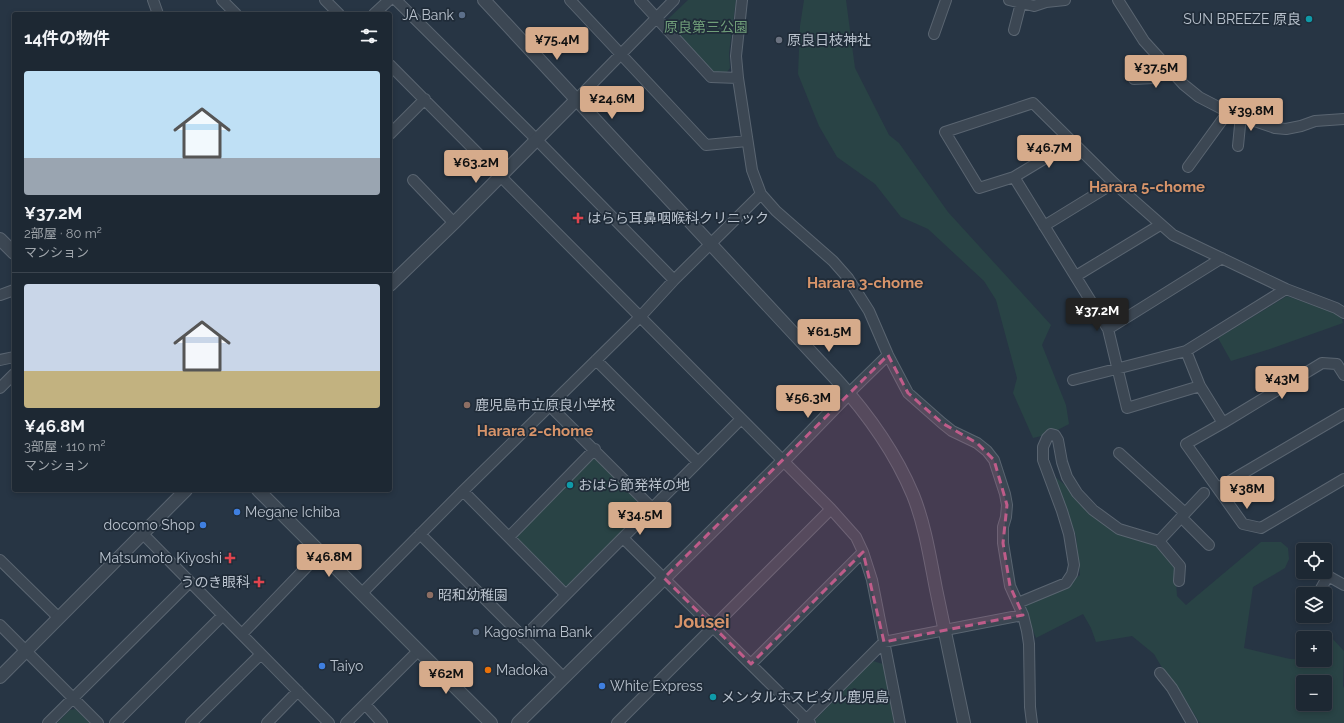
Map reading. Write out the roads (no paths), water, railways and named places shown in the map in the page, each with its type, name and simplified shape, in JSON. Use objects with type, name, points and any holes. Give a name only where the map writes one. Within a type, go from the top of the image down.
[{"type":"street","points":[[153,0],[157,12]]},
{"type":"street","points":[[222,0],[234,12]]},
{"type":"street","points":[[325,0],[337,12]]},
{"type":"street","points":[[376,12],[389,0]]},
{"type":"street","points":[[396,0],[536,139],[674,280]]},
{"type":"street","points":[[484,0],[849,392],[871,421],[891,452],[913,495],[925,532],[964,723]]},
{"type":"street","points":[[570,0],[706,145],[747,141]]},
{"type":"street","points":[[640,0],[710,77],[738,78]]},
{"type":"street","points":[[392,283],[577,100],[674,0]]},
{"type":"street","points":[[742,0],[736,56],[738,78],[752,170],[762,194],[776,211],[834,261],[848,278],[869,312],[888,355],[908,393],[942,423],[977,443],[987,451],[994,460],[1007,505],[1003,527],[1003,543],[1010,586],[1023,615],[1028,631],[1030,707],[1032,723]]},
{"type":"street","points":[[934,34],[946,0]]},
{"type":"street","points":[[1009,0],[1034,6],[1046,2],[1065,0]]},
{"type":"street","points":[[1118,0],[1144,41],[1169,70],[1183,84],[1199,96],[1228,112],[1241,115],[1275,128],[1286,129],[1315,121],[1344,119]]},
{"type":"street","points":[[1014,30],[1021,3]]},
{"type":"street","points":[[392,67],[831,509],[856,537],[863,552],[872,580],[900,723]]},
{"type":"street","points":[[1134,79],[1154,78],[1169,70]]},
{"type":"street","points":[[392,132],[425,99]]},
{"type":"street","points":[[1072,142],[1014,177],[979,188],[945,132],[1033,103],[1114,183],[1173,235],[1286,289],[1336,308],[1344,313]]},
{"type":"street","points":[[1188,167],[1228,112]]},
{"type":"street","points":[[1238,146],[1241,115]]},
{"type":"street","points":[[1014,177],[1108,329],[1127,408],[1200,386]]},
{"type":"street","points":[[413,180],[454,223]]},
{"type":"street","points":[[1044,226],[1114,183]]},
{"type":"street","points":[[362,593],[640,316],[711,243],[762,194]]},
{"type":"street","points":[[1076,276],[1160,225]]},
{"type":"street","points":[[1108,329],[1222,258]]},
{"type":"street","points":[[1073,380],[1186,352],[1286,289]]},
{"type":"street","points":[[0,295],[12,291]]},
{"type":"street","points":[[1186,352],[1200,386],[1223,423]]},
{"type":"street","points":[[518,723],[783,461],[849,392],[888,355]]},
{"type":"street","points":[[0,360],[12,357]]},
{"type":"street","points":[[596,360],[698,462]]},
{"type":"street","points":[[1344,375],[1337,364],[1322,363],[1186,444],[1243,524],[1261,528],[1344,479]]},
{"type":"street","points":[[0,388],[12,376]]},
{"type":"street","points":[[550,406],[652,508]]},
{"type":"street","points":[[1218,488],[1344,414]]},
{"type":"street","points":[[524,638],[741,419]]},
{"type":"street","points":[[1018,603],[1066,583],[1072,574],[1074,565],[1069,534],[1043,460],[1043,447],[1047,438],[1051,434],[1055,435],[1058,440],[1062,462],[1067,477],[1077,493],[1093,510],[1119,529],[1159,541],[1180,566],[1179,581]]},
{"type":"street","points":[[509,537],[595,450]]},
{"type":"street","points":[[1119,454],[1183,515],[1209,545]]},
{"type":"street","points":[[463,491],[566,596]]},
{"type":"street","points":[[0,677],[184,492]]},
{"type":"street","points":[[260,492],[491,723]]},
{"type":"street","points":[[1159,541],[1204,493]]},
{"type":"street","points":[[617,723],[831,509]]},
{"type":"street","points":[[143,534],[329,723]]},
{"type":"street","points":[[420,534],[564,678]]},
{"type":"street","points":[[623,538],[751,664],[807,722],[884,642],[1023,615]]},
{"type":"street","points":[[751,664],[863,552]]},
{"type":"street","points":[[242,634],[320,553]]},
{"type":"street","points":[[0,560],[59,618]]},
{"type":"street","points":[[1322,587],[1328,576],[1344,586]]},
{"type":"street","points":[[48,723],[190,582]]},
{"type":"street","points":[[115,723],[223,615]]},
{"type":"street","points":[[0,625],[98,723]]},
{"type":"street","points":[[346,723],[418,651]]},
{"type":"street","points":[[192,723],[261,654]]},
{"type":"street","points":[[1160,673],[1172,688],[1192,723]]},
{"type":"street","points":[[266,723],[298,691]]},
{"type":"street","points":[[365,704],[382,723]]},
{"type":"place","name":"JA Bank","points":[[462,15]]},
{"type":"place","name":"SUN BREEZE 原良","points":[[1309,19]]},
{"type":"place","name":"原良日枝神社","points":[[779,40]]},
{"type":"place","name":"はらら耳鼻咽喉科クリニック","points":[[578,218]]},
{"type":"place","name":"鹿児島市立原良小学校","points":[[467,405]]},
{"type":"place","name":"おはら節発祥の地","points":[[570,485]]},
{"type":"place","name":"Megane Ichiba","points":[[237,512]]},
{"type":"place","name":"docomo Shop","points":[[203,525]]},
{"type":"place","name":"Matsumoto Kiyoshi","points":[[230,558]]},
{"type":"place","name":"うのき眼科","points":[[259,582]]},
{"type":"place","name":"昭和幼稚園","points":[[430,595]]},
{"type":"place","name":"Kagoshima Bank","points":[[476,632]]},
{"type":"place","name":"Taiyo","points":[[322,666]]},
{"type":"place","name":"Madoka","points":[[488,670]]},
{"type":"place","name":"White Express","points":[[602,686]]},
{"type":"place","name":"メンタルホスピタル鹿児島","points":[[713,697]]},
{"type":"district","name":"Harara 5-chome","points":[[1147,187]]},
{"type":"district","name":"Harara 3-chome","points":[[865,283]]},
{"type":"district","name":"Harara 2-chome","points":[[535,431]]},
{"type":"district","name":"Jousei","points":[[702,622]]},
{"type":"park label","name":"原良第三公園","points":[[706,27]]}]
